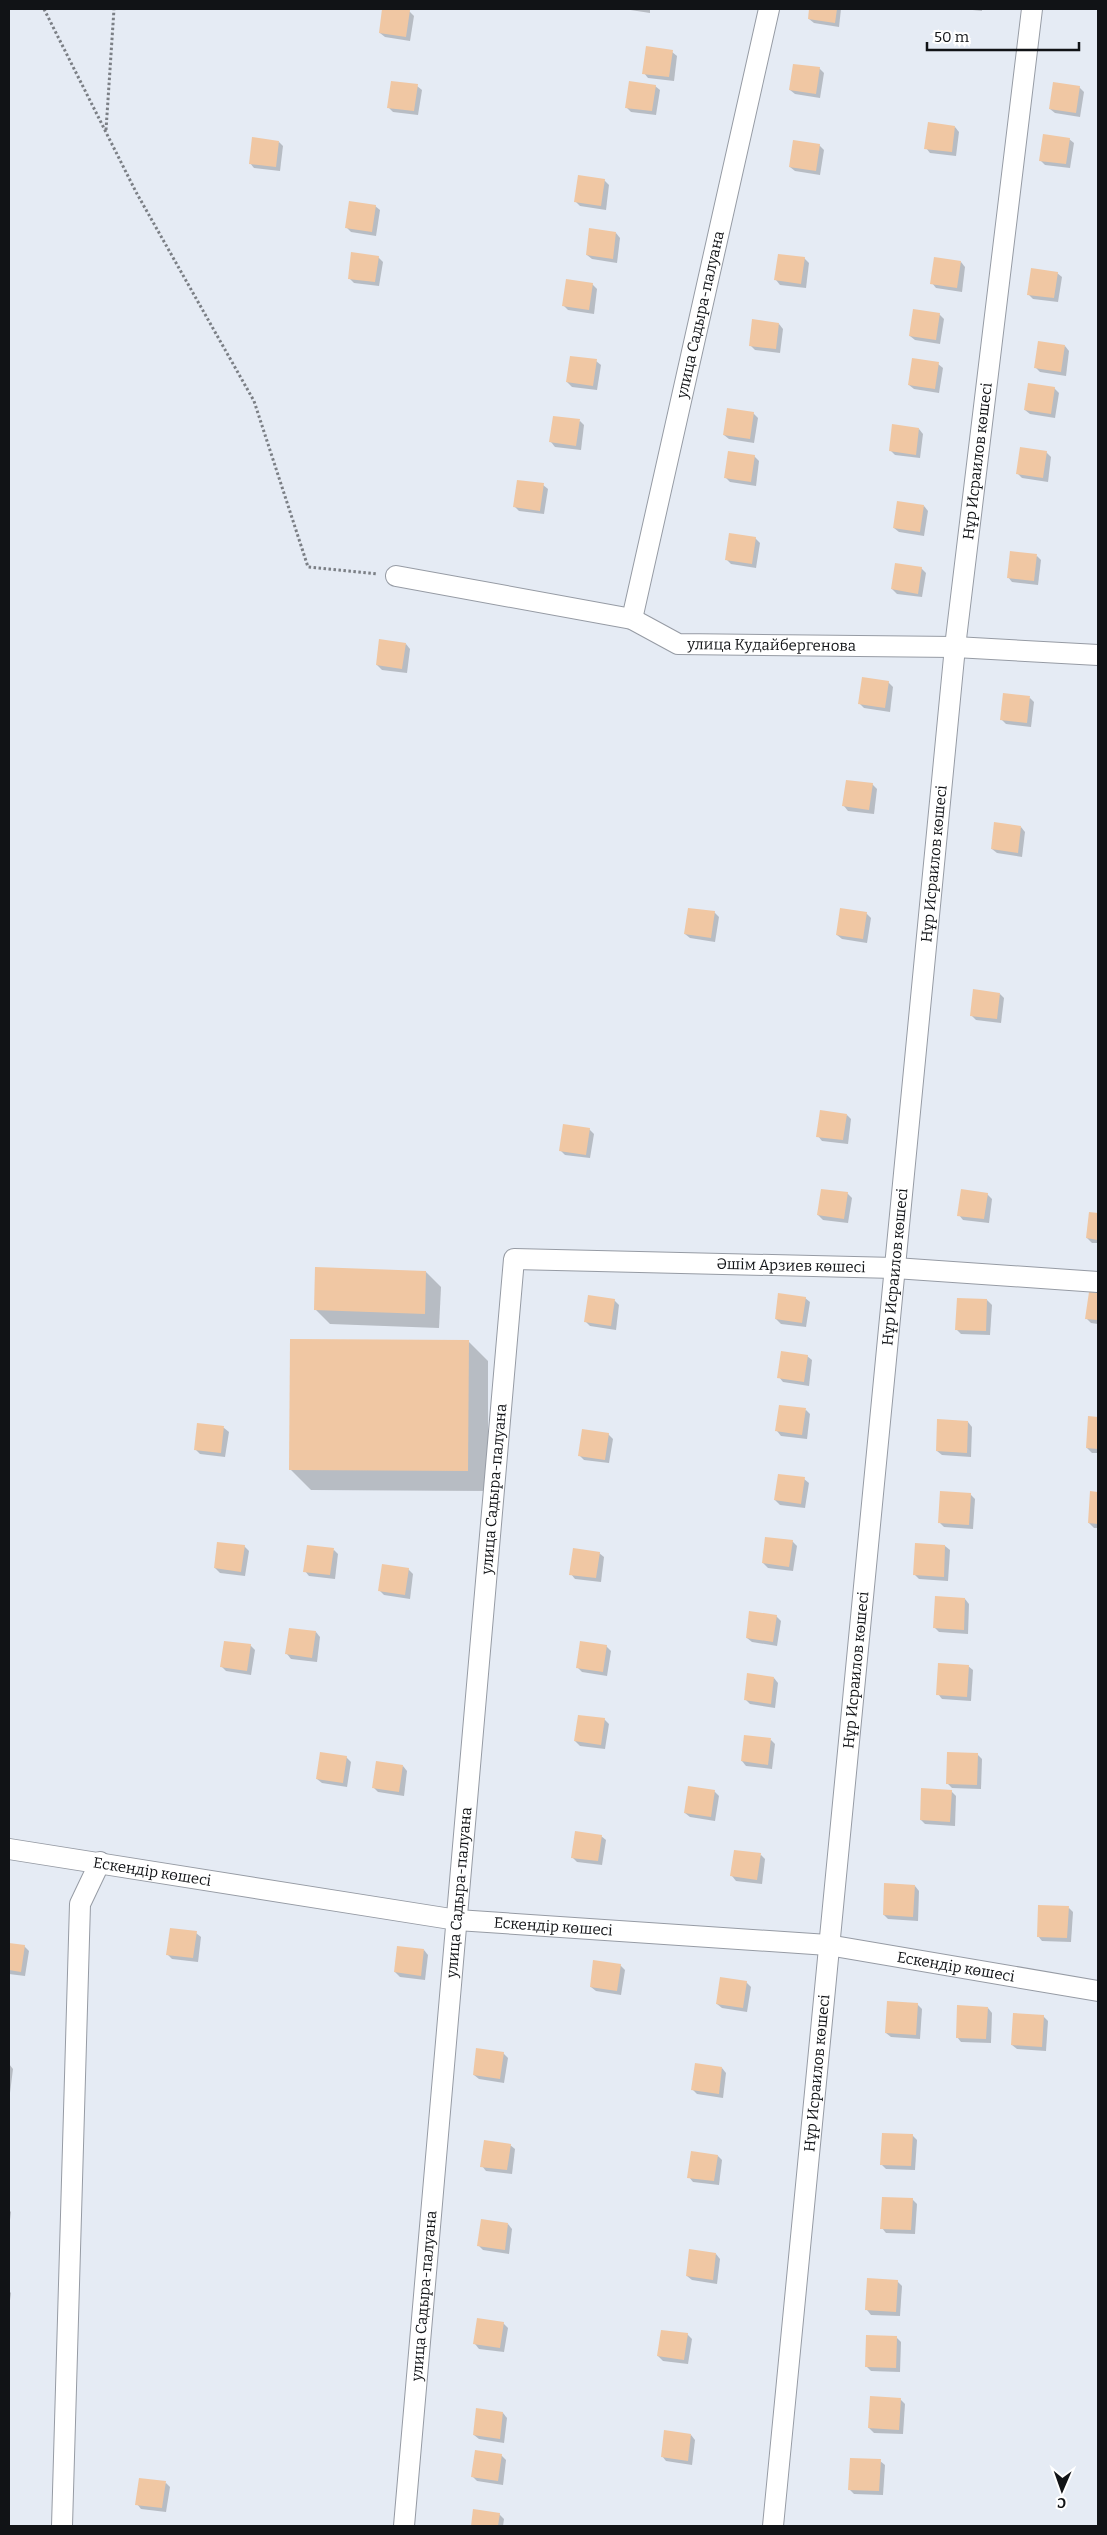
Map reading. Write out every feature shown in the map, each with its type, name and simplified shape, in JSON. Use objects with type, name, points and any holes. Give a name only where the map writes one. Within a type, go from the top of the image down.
[{"type":"street","name":"улица Садыра-палуана","points":[[632,619],[769,9]]},
{"type":"street","name":"Нұр Исраилов көшесі","points":[[774,2526],[828,1945],[896,1268],[955,647],[1032,9]]},
{"type":"street","name":"улица Кудайбергенова","points":[[396,576],[632,619],[678,644],[955,647],[1098,655]]},
{"type":"street","name":"улица Садыра-палуана","points":[[404,2526],[514,1259]]},
{"type":"street","name":"Әшім Арзиев көшесі","points":[[514,1259],[896,1268],[1098,1282]]},
{"type":"street","name":"Ескендір көшесі","points":[[9,1849],[457,1920],[828,1945],[1098,1991]]},
{"type":"street","points":[[62,2526],[80,1904],[100,1862]]},
{"type":"path","points":[[44,9],[136,192],[254,402],[308,568],[396,576]]},
{"type":"path","points":[[106,132],[114,9]]},
{"type":"building","points":[[382,9],[410,10],[406,37],[379,33]]},
{"type":"building","points":[[809,9],[837,9],[835,23],[808,19]]},
{"type":"building","points":[[646,46],[673,50],[669,77],[642,74]]},
{"type":"building","points":[[793,64],[820,67],[816,94],[789,90]]},
{"type":"building","points":[[391,81],[418,84],[414,111],[387,108]]},
{"type":"building","points":[[629,81],[656,85],[652,111],[625,108]]},
{"type":"building","points":[[1053,82],[1080,86],[1076,113],[1049,109]]},
{"type":"building","points":[[928,122],[955,126],[952,152],[924,149]]},
{"type":"building","points":[[1043,134],[1070,138],[1066,164],[1039,161]]},
{"type":"building","points":[[252,137],[279,141],[276,167],[249,164]]},
{"type":"building","points":[[793,140],[820,144],[816,171],[789,167]]},
{"type":"building","points":[[578,175],[605,179],[601,206],[574,202]]},
{"type":"building","points":[[349,201],[376,205],[372,232],[345,228]]},
{"type":"building","points":[[589,228],[616,232],[613,259],[586,255]]},
{"type":"building","points":[[351,252],[379,256],[375,282],[348,279]]},
{"type":"building","points":[[778,254],[805,257],[801,284],[774,280]]},
{"type":"building","points":[[934,257],[961,261],[957,288],[930,284]]},
{"type":"building","points":[[1031,268],[1058,272],[1054,298],[1027,295]]},
{"type":"building","points":[[566,279],[593,283],[589,310],[562,306]]},
{"type":"building","points":[[913,309],[940,313],[936,340],[909,336]]},
{"type":"building","points":[[752,319],[779,323],[776,349],[749,346]]},
{"type":"building","points":[[1038,341],[1065,345],[1061,372],[1034,368]]},
{"type":"building","points":[[570,356],[597,359],[593,386],[566,382]]},
{"type":"building","points":[[912,358],[939,362],[935,389],[908,385]]},
{"type":"building","points":[[1028,383],[1055,387],[1051,414],[1024,410]]},
{"type":"building","points":[[727,408],[754,412],[750,439],[723,435]]},
{"type":"building","points":[[553,416],[580,419],[576,446],[549,442]]},
{"type":"building","points":[[892,424],[919,428],[916,455],[889,451]]},
{"type":"building","points":[[1020,447],[1047,451],[1043,478],[1016,474]]},
{"type":"building","points":[[728,451],[755,455],[751,482],[724,478]]},
{"type":"building","points":[[517,480],[544,483],[540,511],[513,507]]},
{"type":"building","points":[[897,501],[924,505],[920,532],[893,528]]},
{"type":"building","points":[[729,533],[756,537],[752,564],[725,560]]},
{"type":"building","points":[[1010,551],[1037,554],[1034,581],[1007,578]]},
{"type":"building","points":[[895,563],[922,567],[918,594],[891,589]]},
{"type":"building","points":[[379,639],[406,643],[402,669],[376,665]]},
{"type":"building","points":[[862,677],[889,681],[885,708],[858,704]]},
{"type":"building","points":[[1003,693],[1030,696],[1027,723],[1000,720]]},
{"type":"building","points":[[846,780],[873,783],[869,810],[842,806]]},
{"type":"building","points":[[994,822],[1021,826],[1018,853],[991,849]]},
{"type":"building","points":[[688,908],[715,911],[711,938],[684,934]]},
{"type":"building","points":[[840,908],[867,912],[863,939],[836,935]]},
{"type":"building","points":[[973,989],[1000,993],[997,1019],[970,1016]]},
{"type":"building","points":[[820,1110],[847,1114],[843,1140],[816,1137]]},
{"type":"building","points":[[563,1124],[590,1128],[586,1155],[559,1151]]},
{"type":"building","points":[[821,1189],[848,1192],[844,1219],[817,1215]]},
{"type":"building","points":[[961,1189],[988,1193],[984,1219],[957,1216]]},
{"type":"building","points":[[1089,1212],[1098,1213],[1098,1240],[1086,1238]]},
{"type":"building","points":[[315,1267],[426,1271],[425,1314],[314,1310]]},
{"type":"building","points":[[1089,1292],[1098,1293],[1098,1320],[1085,1319]]},
{"type":"building","points":[[778,1293],[806,1297],[802,1323],[775,1319]]},
{"type":"building","points":[[588,1295],[615,1299],[611,1326],[584,1322]]},
{"type":"building","points":[[957,1298],[987,1299],[986,1331],[955,1330]]},
{"type":"building","points":[[290,1339],[469,1340],[468,1471],[289,1470]]},
{"type":"building","points":[[781,1351],[808,1355],[804,1382],[777,1378]]},
{"type":"building","points":[[779,1405],[806,1408],[802,1435],[775,1431]]},
{"type":"building","points":[[1088,1416],[1098,1417],[1098,1449],[1086,1448]]},
{"type":"building","points":[[937,1419],[968,1421],[967,1453],[936,1451]]},
{"type":"building","points":[[197,1423],[224,1426],[221,1453],[194,1450]]},
{"type":"building","points":[[582,1429],[609,1433],[605,1460],[578,1456]]},
{"type":"building","points":[[778,1474],[805,1477],[801,1504],[774,1500]]},
{"type":"building","points":[[940,1491],[971,1493],[969,1525],[938,1523]]},
{"type":"building","points":[[1090,1491],[1098,1492],[1098,1524],[1088,1523]]},
{"type":"building","points":[[765,1537],[793,1540],[789,1567],[762,1563]]},
{"type":"building","points":[[217,1542],[245,1545],[241,1572],[214,1568]]},
{"type":"building","points":[[915,1543],[945,1545],[944,1577],[913,1575]]},
{"type":"building","points":[[307,1545],[334,1548],[330,1575],[303,1572]]},
{"type":"building","points":[[573,1548],[600,1552],[596,1578],[569,1575]]},
{"type":"building","points":[[382,1564],[409,1568],[405,1595],[378,1591]]},
{"type":"building","points":[[935,1596],[965,1598],[964,1630],[933,1628]]},
{"type":"building","points":[[749,1611],[777,1615],[773,1642],[746,1638]]},
{"type":"building","points":[[289,1628],[316,1631],[312,1658],[285,1654]]},
{"type":"building","points":[[224,1641],[251,1644],[247,1671],[220,1667]]},
{"type":"building","points":[[580,1641],[607,1645],[603,1672],[576,1668]]},
{"type":"building","points":[[938,1663],[969,1665],[967,1697],[936,1695]]},
{"type":"building","points":[[747,1673],[774,1677],[771,1704],[744,1700]]},
{"type":"building","points":[[578,1715],[605,1718],[601,1745],[574,1741]]},
{"type":"building","points":[[744,1735],[771,1738],[768,1765],[741,1761]]},
{"type":"building","points":[[320,1752],[347,1756],[343,1783],[316,1779]]},
{"type":"building","points":[[947,1752],[978,1753],[977,1785],[946,1784]]},
{"type":"building","points":[[376,1761],[403,1765],[399,1792],[372,1788]]},
{"type":"building","points":[[688,1786],[715,1790],[711,1817],[684,1813]]},
{"type":"building","points":[[921,1788],[952,1790],[950,1822],[920,1820]]},
{"type":"building","points":[[575,1831],[602,1835],[598,1861],[571,1858]]},
{"type":"building","points":[[734,1850],[761,1853],[757,1880],[730,1876]]},
{"type":"building","points":[[884,1883],[915,1885],[913,1917],[883,1915]]},
{"type":"building","points":[[1038,1905],[1069,1906],[1067,1938],[1037,1937]]},
{"type":"building","points":[[170,1928],[197,1931],[193,1958],[166,1955]]},
{"type":"building","points":[[9,1943],[25,1945],[21,1972],[9,1970]]},
{"type":"building","points":[[397,1946],[424,1949],[421,1976],[394,1972]]},
{"type":"building","points":[[593,1960],[621,1964],[617,1991],[590,1987]]},
{"type":"building","points":[[720,1977],[747,1981],[743,2008],[716,2004]]},
{"type":"building","points":[[887,2001],[918,2003],[916,2035],[885,2033]]},
{"type":"building","points":[[957,2005],[988,2007],[986,2039],[956,2038]]},
{"type":"building","points":[[1013,2013],[1044,2015],[1042,2047],[1011,2045]]},
{"type":"building","points":[[476,2048],[504,2052],[500,2079],[473,2075]]},
{"type":"building","points":[[695,2063],[722,2067],[719,2094],[691,2090]]},
{"type":"building","points":[[882,2133],[913,2134],[911,2166],[880,2165]]},
{"type":"building","points":[[484,2140],[511,2144],[507,2170],[480,2167]]},
{"type":"building","points":[[691,2151],[718,2155],[714,2181],[687,2178]]},
{"type":"building","points":[[882,2197],[913,2198],[911,2230],[880,2229]]},
{"type":"building","points":[[481,2219],[508,2223],[505,2250],[477,2246]]},
{"type":"building","points":[[689,2249],[716,2253],[713,2280],[686,2276]]},
{"type":"building","points":[[867,2278],[898,2280],[896,2312],[865,2310]]},
{"type":"building","points":[[477,2318],[504,2322],[500,2348],[473,2344]]},
{"type":"building","points":[[661,2330],[688,2333],[684,2360],[657,2356]]},
{"type":"building","points":[[866,2335],[897,2336],[896,2368],[865,2367]]},
{"type":"building","points":[[870,2396],[901,2398],[899,2430],[868,2428]]},
{"type":"building","points":[[476,2408],[503,2412],[500,2439],[473,2435]]},
{"type":"building","points":[[664,2430],[691,2434],[688,2461],[661,2457]]},
{"type":"building","points":[[475,2450],[502,2454],[498,2481],[471,2477]]},
{"type":"building","points":[[850,2458],[881,2459],[879,2491],[848,2490]]},
{"type":"building","points":[[139,2478],[166,2481],[162,2508],[135,2505]]},
{"type":"building","points":[[473,2509],[500,2513],[498,2526],[471,2526]]}]
